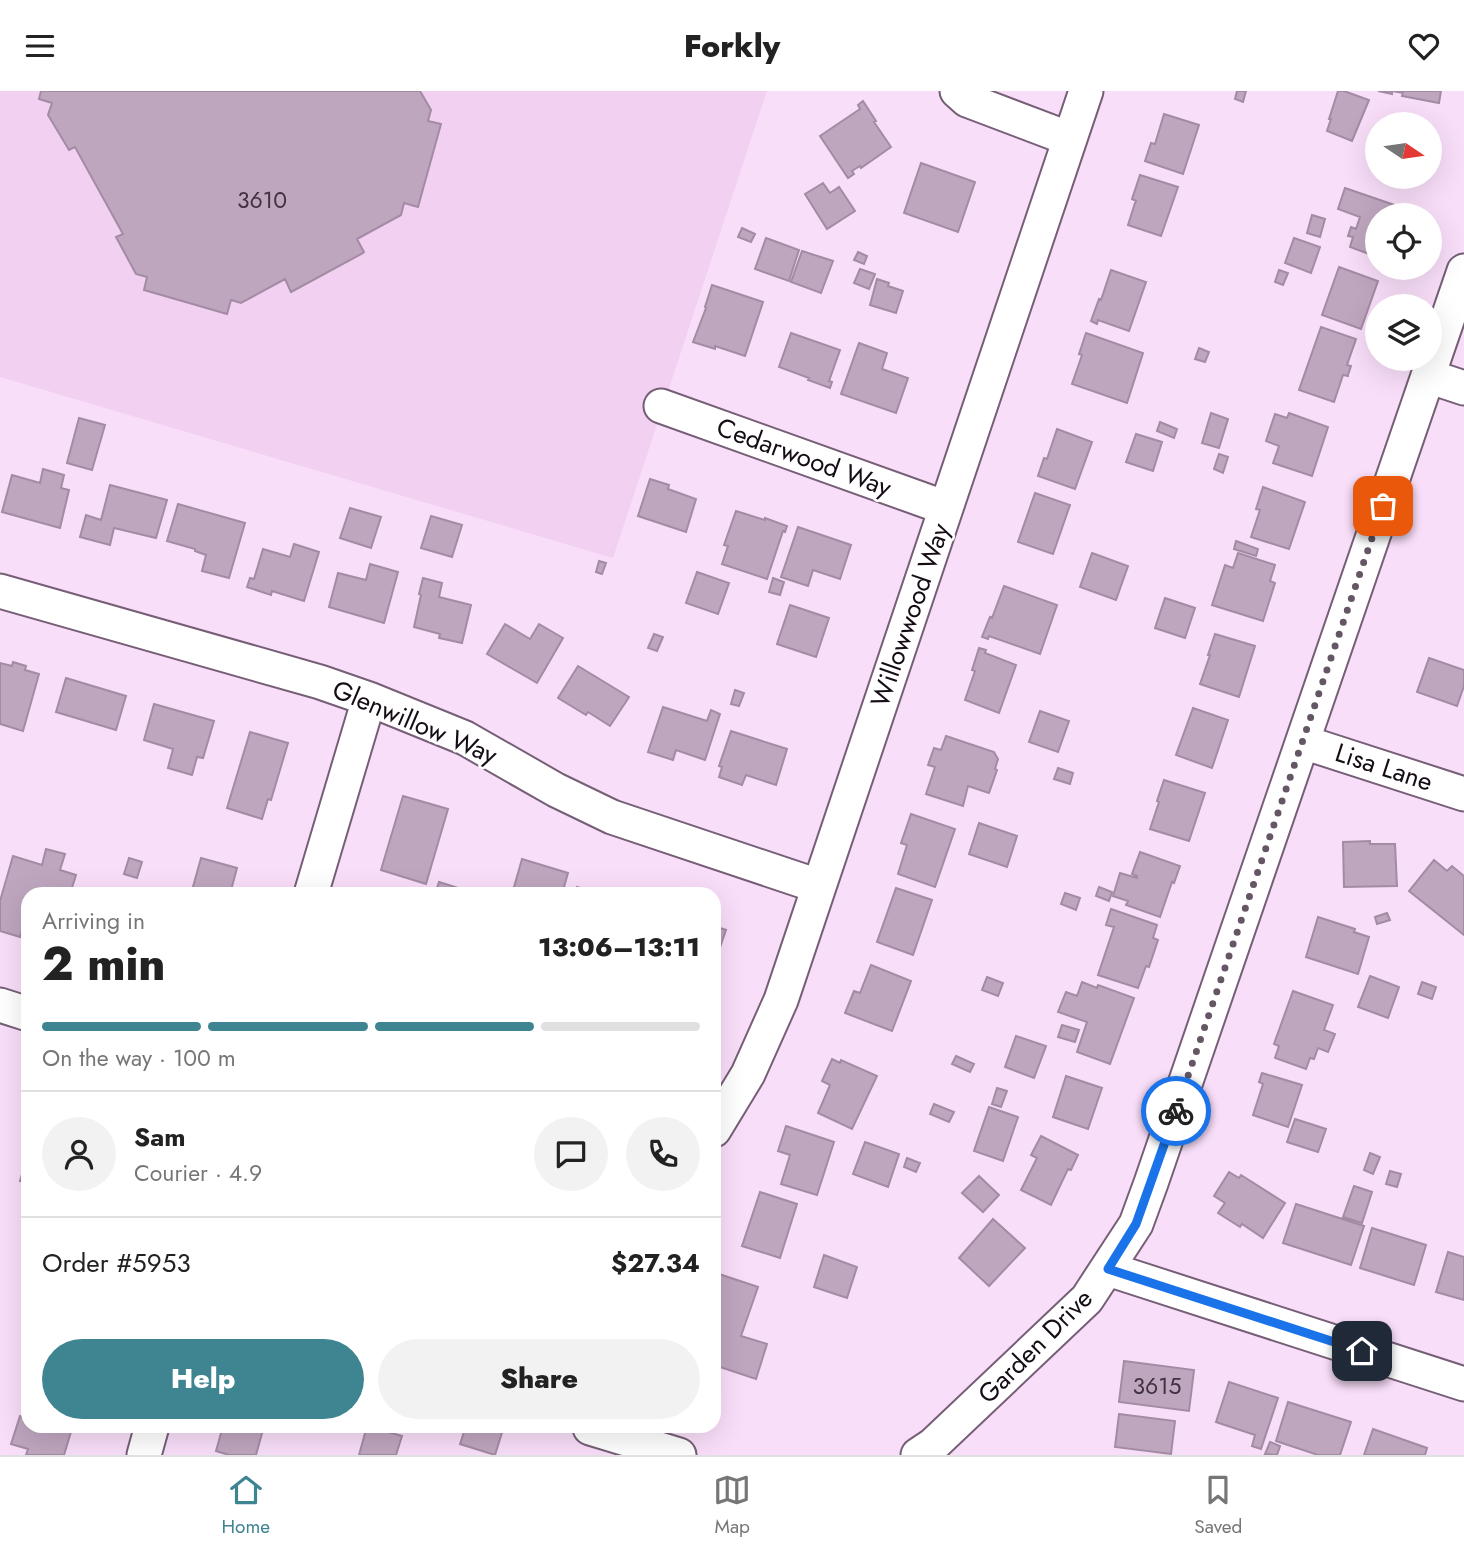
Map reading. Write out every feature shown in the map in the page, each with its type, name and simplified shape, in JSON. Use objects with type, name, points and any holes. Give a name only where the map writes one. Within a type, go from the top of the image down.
[{"type":"street","points":[[957,91],[967,100],[1070,139]]},
{"type":"street","name":"Willowwood Way","points":[[721,1119],[748,1075],[781,1000],[1086,91]]},
{"type":"street","name":"Garden Drive","points":[[918,1455],[933,1445],[1087,1299],[1136,1224],[1464,271]]},
{"type":"street","points":[[1428,376],[1464,388]]},
{"type":"street","name":"Cedarwood Way","points":[[661,406],[946,508]]},
{"type":"street","name":"Glenwillow Way","points":[[0,591],[320,682],[369,699],[465,738],[556,790],[612,817],[818,886]]},
{"type":"street","points":[[313,887],[369,699]]},
{"type":"street","name":"Lisa Lane","points":[[1303,742],[1464,794]]},
{"type":"street","points":[[0,1005],[21,1012]]},
{"type":"street","points":[[1108,1269],[1464,1384]]},
{"type":"street","points":[[144,1455],[150,1433]]},
{"type":"street","points":[[587,1436],[679,1455]]},
{"type":"shaded area","points":[[0,91],[767,91],[613,558],[0,377]]},
{"type":"building","points":[[41,91],[420,91],[431,110],[428,121],[441,124],[418,207],[404,203],[401,215],[357,239],[363,253],[291,292],[285,279],[241,303],[231,300],[227,314],[144,290],[147,277],[136,274],[116,237],[123,234],[75,147],[69,150],[48,115],[52,103],[39,99]]},
{"type":"building","points":[[1237,91],[1246,91],[1243,102],[1235,99]]},
{"type":"building","points":[[1338,91],[1369,100],[1352,141],[1327,131]]},
{"type":"building","points":[[1392,91],[1441,91],[1439,103],[1402,96],[1403,93]]},
{"type":"building","points":[[863,101],[891,147],[861,168],[860,166],[852,171],[854,174],[848,178],[820,136],[860,109],[858,105]]},
{"type":"building","points":[[1164,114],[1199,125],[1183,174],[1145,161],[1151,143],[1155,144]]},
{"type":"building","points":[[921,163],[975,182],[958,232],[904,213]]},
{"type":"building","points":[[1140,175],[1178,187],[1161,236],[1128,225],[1136,201],[1132,199]]},
{"type":"building","points":[[823,183],[830,193],[839,187],[855,211],[827,229],[805,194]]},
{"type":"building","points":[[1345,188],[1388,203],[1365,203],[1365,253],[1350,247],[1353,237],[1348,236],[1351,227],[1356,229],[1360,217],[1338,209]]},
{"type":"building","points":[[1312,215],[1325,219],[1320,237],[1307,233]]},
{"type":"building","points":[[742,228],[755,234],[751,242],[738,237]]},
{"type":"building","points":[[766,238],[799,250],[789,281],[755,269]]},
{"type":"building","points":[[1294,238],[1320,247],[1311,273],[1285,263]]},
{"type":"building","points":[[802,251],[833,261],[821,293],[791,282]]},
{"type":"building","points":[[858,252],[867,256],[864,264],[854,260]]},
{"type":"building","points":[[1339,267],[1365,276],[1365,280],[1378,281],[1373,294],[1365,294],[1365,318],[1361,329],[1322,315]]},
{"type":"building","points":[[860,269],[875,274],[869,289],[854,283]]},
{"type":"building","points":[[1111,270],[1146,282],[1129,331],[1098,320],[1097,324],[1091,321]]},
{"type":"building","points":[[1279,270],[1288,273],[1283,285],[1275,282]]},
{"type":"building","points":[[877,279],[903,291],[896,313],[870,305]]},
{"type":"building","points":[[712,285],[763,302],[745,356],[693,342]]},
{"type":"building","points":[[1321,327],[1356,339],[1347,365],[1351,366],[1348,376],[1343,375],[1334,402],[1299,390]]},
{"type":"building","points":[[791,333],[840,350],[829,381],[832,382],[830,388],[779,367]]},
{"type":"building","points":[[1086,333],[1143,353],[1127,403],[1072,384]]},
{"type":"building","points":[[859,343],[887,353],[882,369],[908,378],[896,413],[841,394]]},
{"type":"building","points":[[1199,348],[1209,352],[1205,362],[1195,359]]},
{"type":"building","points":[[1211,413],[1228,419],[1219,448],[1202,443]]},
{"type":"building","points":[[1289,413],[1328,427],[1312,476],[1273,463],[1279,446],[1266,441],[1275,414],[1287,418]]},
{"type":"building","points":[[79,418],[105,425],[92,470],[67,463]]},
{"type":"building","points":[[1160,422],[1177,429],[1174,438],[1157,431]]},
{"type":"building","points":[[1057,429],[1092,442],[1075,489],[1038,476]]},
{"type":"building","points":[[1136,434],[1162,442],[1153,471],[1126,462]]},
{"type":"building","points":[[1219,454],[1228,457],[1223,473],[1214,469]]},
{"type":"building","points":[[43,469],[64,475],[61,488],[69,490],[60,528],[2,512],[12,475],[40,483]]},
{"type":"building","points":[[650,479],[696,499],[686,532],[638,516]]},
{"type":"building","points":[[110,485],[167,500],[156,538],[114,528],[110,545],[80,537],[86,515],[101,520]]},
{"type":"building","points":[[1263,487],[1305,502],[1289,549],[1251,537],[1260,510],[1256,509]]},
{"type":"building","points":[[1035,493],[1070,505],[1053,554],[1018,542]]},
{"type":"building","points":[[178,504],[245,523],[229,578],[202,571],[206,555],[167,541]]},
{"type":"building","points":[[350,508],[381,517],[371,548],[340,538]]},
{"type":"building","points":[[736,511],[787,526],[767,579],[722,564],[728,546],[724,545]]},
{"type":"building","points":[[431,516],[462,525],[452,557],[421,548]]},
{"type":"building","points":[[798,527],[851,545],[840,579],[813,570],[808,586],[781,577]]},
{"type":"building","points":[[1236,541],[1258,549],[1256,556],[1234,549]]},
{"type":"building","points":[[294,544],[319,552],[304,601],[247,587],[250,578],[254,579],[263,549],[290,557]]},
{"type":"building","points":[[1092,553],[1128,566],[1116,600],[1080,587]]},
{"type":"building","points":[[1238,553],[1275,565],[1270,581],[1275,583],[1263,621],[1212,605],[1225,565],[1233,568]]},
{"type":"building","points":[[599,561],[606,563],[602,574],[596,572]]},
{"type":"building","points":[[370,564],[398,572],[384,623],[329,607],[338,573],[366,580]]},
{"type":"building","points":[[697,572],[729,583],[718,614],[686,603]]},
{"type":"building","points":[[423,578],[442,583],[439,597],[471,605],[462,643],[439,638],[440,634],[414,627]]},
{"type":"building","points":[[773,578],[784,582],[780,595],[769,592]]},
{"type":"building","points":[[1004,586],[1057,605],[1040,654],[989,636],[988,639],[982,637]]},
{"type":"building","points":[[1165,598],[1195,608],[1185,638],[1155,628]]},
{"type":"building","points":[[790,605],[829,618],[816,657],[777,644]]},
{"type":"building","points":[[505,624],[530,639],[539,624],[563,638],[537,683],[487,654]]},
{"type":"building","points":[[654,634],[663,637],[657,651],[648,648]]},
{"type":"building","points":[[1215,634],[1255,646],[1239,697],[1200,684]]},
{"type":"building","points":[[979,648],[1016,665],[999,713],[965,700],[975,671],[972,670]]},
{"type":"building","points":[[1429,658],[1464,670],[1464,686],[1457,706],[1417,692]]},
{"type":"building","points":[[13,662],[26,666],[25,670],[39,674],[23,731],[0,724],[0,663],[12,666]]},
{"type":"building","points":[[578,666],[629,697],[610,726],[558,698]]},
{"type":"building","points":[[66,678],[126,696],[116,730],[56,712]]},
{"type":"building","points":[[735,690],[744,693],[739,706],[731,704]]},
{"type":"building","points":[[154,704],[214,721],[203,758],[197,757],[192,775],[168,768],[173,749],[144,740]]},
{"type":"building","points":[[663,707],[707,721],[711,710],[720,714],[705,760],[676,750],[673,760],[648,752]]},
{"type":"building","points":[[1193,708],[1228,720],[1212,768],[1176,755]]},
{"type":"building","points":[[1040,711],[1069,721],[1058,752],[1029,742]]},
{"type":"building","points":[[731,731],[787,749],[776,785],[746,775],[742,785],[719,777],[722,767],[719,766]]},
{"type":"building","points":[[250,732],[288,743],[271,800],[268,799],[262,819],[227,808]]},
{"type":"building","points":[[946,736],[994,752],[998,759],[989,793],[968,786],[963,806],[926,794],[935,767],[928,765],[934,748],[941,750]]},
{"type":"building","points":[[1058,768],[1073,773],[1070,784],[1054,779]]},
{"type":"building","points":[[1164,780],[1205,793],[1189,841],[1150,829]]},
{"type":"building","points":[[403,796],[448,809],[426,884],[381,870]]},
{"type":"building","points":[[911,814],[955,829],[935,887],[898,874],[907,845],[901,843]]},
{"type":"building","points":[[979,823],[1017,836],[1007,867],[969,854]]},
{"type":"building","points":[[1370,841],[1370,844],[1395,844],[1397,886],[1344,887],[1343,842]]},
{"type":"building","points":[[46,849],[65,854],[60,870],[76,875],[72,887],[21,887],[20,937],[0,931],[0,901],[13,856],[42,865]]},
{"type":"building","points":[[1140,852],[1180,866],[1160,917],[1126,905],[1128,901],[1113,896],[1120,873],[1137,878],[1132,874]]},
{"type":"building","points":[[129,858],[142,862],[137,878],[124,874]]},
{"type":"building","points":[[201,858],[237,868],[232,887],[193,887]]},
{"type":"building","points":[[522,859],[568,873],[564,887],[514,887]]},
{"type":"building","points":[[1434,860],[1447,871],[1452,866],[1464,876],[1464,935],[1409,891]]},
{"type":"building","points":[[439,882],[455,887],[437,887]]},
{"type":"building","points":[[1099,887],[1112,892],[1109,901],[1096,896]]},
{"type":"building","points":[[896,888],[932,900],[913,955],[877,942]]},
{"type":"building","points":[[1065,893],[1080,898],[1076,910],[1061,904]]},
{"type":"building","points":[[1111,909],[1157,925],[1153,938],[1158,940],[1138,988],[1098,975],[1114,927],[1106,925]]},
{"type":"building","points":[[1387,913],[1390,920],[1377,924],[1375,917]]},
{"type":"building","points":[[1318,917],[1355,929],[1354,932],[1369,937],[1358,974],[1306,957]]},
{"type":"building","points":[[721,928],[726,930],[721,945]]},
{"type":"building","points":[[871,965],[911,981],[892,1031],[845,1013],[854,991],[860,993]]},
{"type":"building","points":[[1370,976],[1399,987],[1388,1018],[1358,1007]]},
{"type":"building","points":[[987,977],[1003,983],[998,996],[982,990]]},
{"type":"building","points":[[1082,982],[1134,998],[1110,1064],[1077,1052],[1087,1022],[1058,1012],[1066,992],[1077,996]]},
{"type":"building","points":[[1422,982],[1436,987],[1432,999],[1418,994]]},
{"type":"building","points":[[1293,991],[1333,1005],[1324,1030],[1335,1034],[1328,1052],[1318,1048],[1306,1069],[1275,1058],[1279,1046],[1274,1044]]},
{"type":"building","points":[[1062,1025],[1079,1030],[1075,1042],[1058,1037]]},
{"type":"building","points":[[1016,1036],[1046,1046],[1034,1078],[1005,1067]]},
{"type":"building","points":[[956,1056],[974,1064],[970,1072],[952,1064]]},
{"type":"building","points":[[832,1059],[840,1063],[841,1060],[877,1076],[852,1129],[818,1113],[830,1085],[822,1081]]},
{"type":"building","points":[[1262,1073],[1302,1085],[1288,1127],[1253,1115],[1263,1084],[1259,1082]]},
{"type":"building","points":[[1066,1076],[1102,1088],[1088,1129],[1053,1117]]},
{"type":"building","points":[[997,1088],[1007,1091],[1001,1107],[992,1104]]},
{"type":"building","points":[[934,1104],[954,1112],[949,1122],[930,1114]]},
{"type":"building","points":[[989,1107],[1018,1117],[1003,1161],[974,1151]]},
{"type":"building","points":[[1295,1119],[1326,1129],[1318,1152],[1287,1142]]},
{"type":"building","points":[[786,1126],[834,1142],[817,1195],[781,1184],[790,1155],[778,1151]]},
{"type":"building","points":[[1041,1136],[1078,1155],[1071,1170],[1068,1169],[1051,1205],[1021,1190],[1037,1158],[1031,1155]]},
{"type":"building","points":[[865,1142],[899,1154],[888,1187],[853,1174]]},
{"type":"building","points":[[1370,1153],[1380,1157],[1373,1174],[1364,1170]]},
{"type":"building","points":[[907,1158],[920,1163],[916,1172],[904,1167]]},
{"type":"building","points":[[1390,1171],[1401,1174],[1397,1187],[1386,1184]]},
{"type":"building","points":[[1229,1172],[1239,1178],[1241,1175],[1285,1203],[1263,1238],[1218,1213],[1225,1203],[1214,1196]]},
{"type":"building","points":[[979,1176],[999,1195],[983,1212],[962,1193]]},
{"type":"building","points":[[1354,1186],[1372,1192],[1362,1223],[1343,1217]]},
{"type":"building","points":[[760,1192],[797,1204],[780,1258],[742,1246]]},
{"type":"building","points":[[1296,1204],[1364,1226],[1351,1265],[1283,1243]]},
{"type":"building","points":[[993,1219],[1025,1248],[989,1286],[959,1258]]},
{"type":"building","points":[[1372,1228],[1426,1245],[1414,1285],[1360,1268]]},
{"type":"building","points":[[1448,1252],[1464,1257],[1464,1300],[1436,1292]]},
{"type":"building","points":[[824,1255],[857,1267],[847,1298],[814,1287]]},
{"type":"building","points":[[721,1275],[758,1287],[741,1336],[767,1344],[756,1379],[721,1367]]},
{"type":"building","points":[[1124,1361],[1194,1370],[1189,1411],[1119,1402]]},
{"type":"building","points":[[1229,1382],[1278,1398],[1261,1449],[1252,1446],[1255,1435],[1216,1422]]},
{"type":"building","points":[[1288,1402],[1351,1422],[1340,1455],[1318,1455],[1276,1441]]},
{"type":"building","points":[[1119,1414],[1175,1421],[1171,1454],[1115,1447]]},
{"type":"building","points":[[20,1416],[21,1433],[71,1433],[64,1455],[26,1455],[28,1449],[11,1444]]},
{"type":"building","points":[[1373,1429],[1427,1448],[1425,1455],[1364,1455]]},
{"type":"building","points":[[221,1433],[262,1433],[256,1455],[229,1455],[216,1451]]},
{"type":"building","points":[[365,1433],[392,1433],[402,1436],[396,1455],[359,1455]]},
{"type":"building","points":[[464,1433],[502,1433],[495,1455],[460,1444]]},
{"type":"building","points":[[1270,1442],[1280,1446],[1277,1455],[1265,1454]]},
{"type":"way so far","points":[[1176,1111],[1383,506]]},
{"type":"route","points":[[1176,1111],[1136,1224],[1108,1269],[1362,1351]]}]
